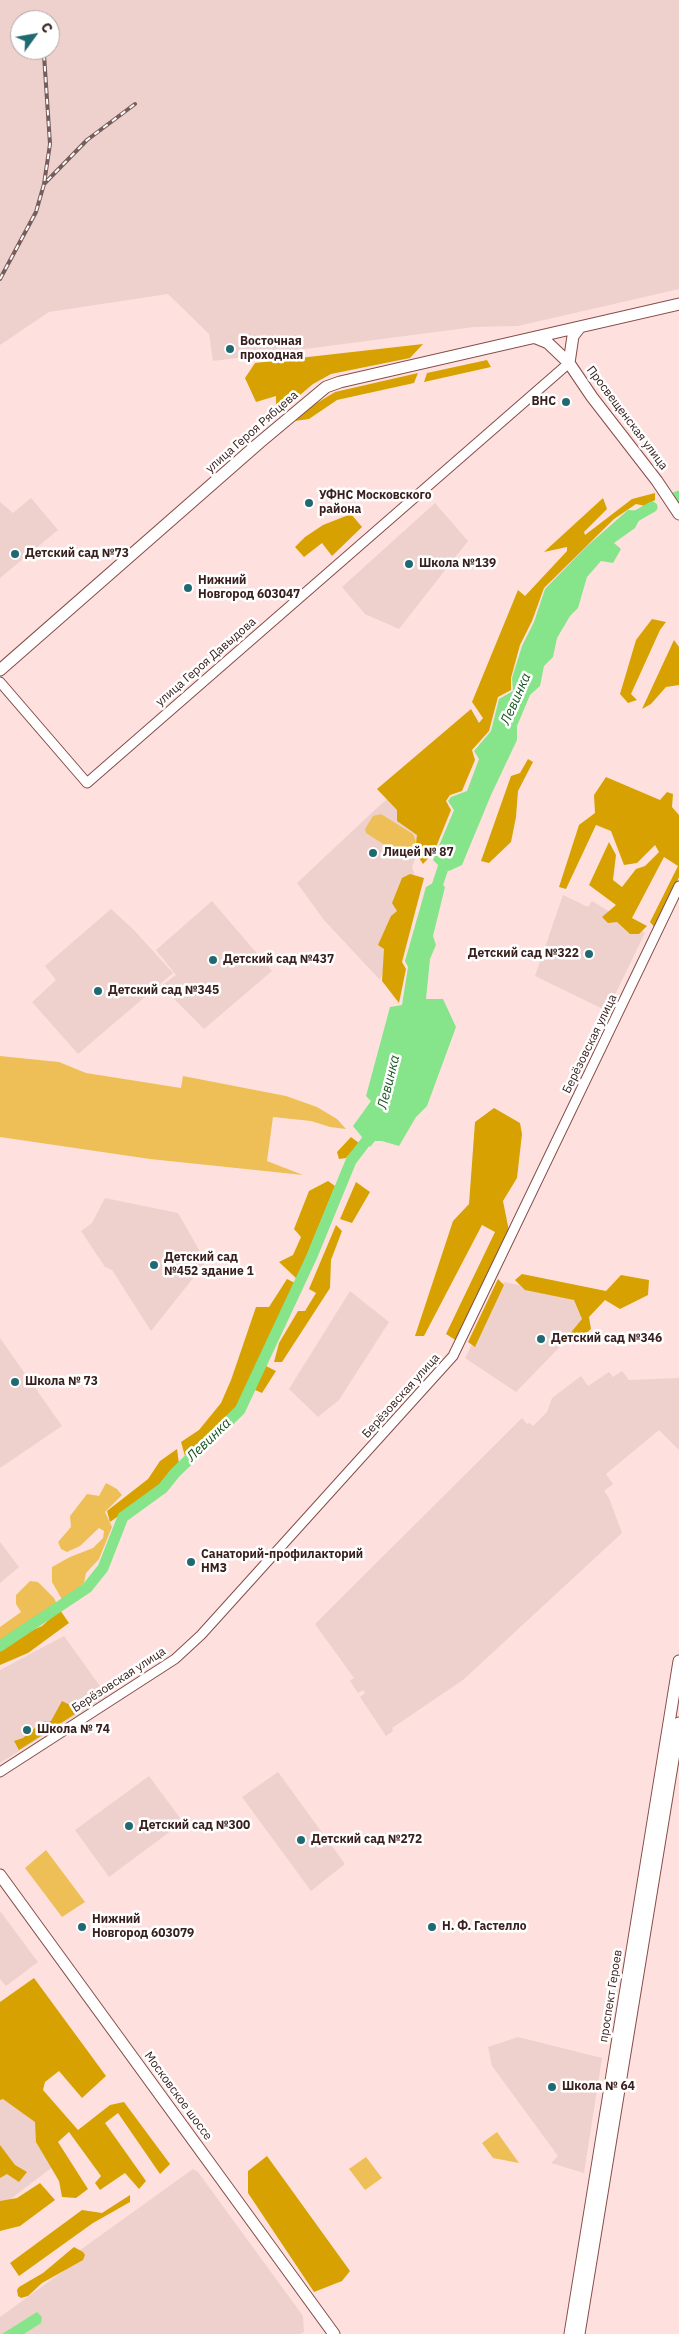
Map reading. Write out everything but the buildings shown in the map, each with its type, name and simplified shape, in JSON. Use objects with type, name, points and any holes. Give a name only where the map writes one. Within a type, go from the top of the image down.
[{"type":"main road","name":"улица Героя Рябцева","points":[[0,670],[259,443],[326,387],[340,382],[679,304]]},
{"type":"main road","points":[[569,363],[573,336],[580,327]]},
{"type":"main road","name":"Просвещенская улица","points":[[536,338],[548,343],[569,363],[584,387],[657,481],[679,514]]},
{"type":"main road","name":"проспект Героев","points":[[570,2334],[679,1661]]},
{"type":"main road","name":"проспект Героев","points":[[579,2334],[679,1723]]},
{"type":"main road","name":"Московское шоссе","points":[[0,1875],[334,2334]]},
{"type":"main road","name":"Московское шоссе","points":[[0,1888],[325,2334]]},
{"type":"street","name":"улица Героя Давыдова","points":[[0,682],[86,783],[569,363]]},
{"type":"street","name":"Берёзовская улица","points":[[0,1772],[175,1659],[201,1635],[453,1356],[679,886]]},
{"type":"shaded area","points":[[0,0],[679,0],[679,289],[518,326],[474,327],[213,361],[209,334],[168,294],[49,312],[0,345]]},
{"type":"shaded area","points":[[423,344],[410,358],[331,374],[313,384],[280,412],[276,411],[276,396],[256,402],[245,378],[255,363]]},
{"type":"shaded area","points":[[487,360],[491,367],[424,382],[427,373]]},
{"type":"shaded area","points":[[418,373],[414,383],[337,400],[309,419],[295,421],[312,406],[335,392]]},
{"type":"shaded area","points":[[655,493],[655,500],[645,506],[636,504],[614,519],[544,588],[532,621],[520,645],[511,678],[511,690],[498,697],[489,731],[472,750],[475,760],[462,791],[450,795],[446,801],[451,810],[434,852],[423,864],[415,852],[417,835],[397,821],[397,810],[377,789],[471,709],[479,723],[483,718],[472,702],[518,590],[525,596],[567,551],[567,547],[544,552],[603,498],[607,509],[584,532],[585,535],[632,499]]},
{"type":"shaded area","name":"Детский сад №73","points":[[31,498],[58,530],[0,578],[0,502],[13,513]]},
{"type":"shaded area","name":"Школа №139","points":[[435,503],[468,541],[399,629],[365,614],[342,587]]},
{"type":"shaded area","points":[[351,514],[362,527],[332,556],[322,543],[304,557],[295,547],[305,537],[323,525]]},
{"type":"shaded area","points":[[652,619],[666,622],[660,630],[631,694],[637,700],[628,703],[620,694],[636,640]]},
{"type":"shaded area","points":[[674,640],[679,647],[679,685],[666,687],[651,704],[642,709]]},
{"type":"shaded area","name":"Лицей № 87","points":[[463,734],[412,867],[416,879],[380,980],[324,920],[297,883],[379,806]]},
{"type":"shaded area","points":[[528,759],[533,762],[518,791],[516,817],[511,842],[489,863],[481,861],[511,776],[520,773]]},
{"type":"shaded area","points":[[606,777],[660,800],[667,792],[673,794],[672,807],[679,815],[679,877],[656,929],[650,922],[678,866],[664,857],[632,918],[647,926],[639,934],[630,934],[617,922],[608,923],[602,917],[616,905],[589,885],[609,842],[616,855],[613,880],[622,887],[636,869],[645,866],[659,852],[655,845],[637,863],[624,865],[611,831],[596,825],[566,889],[559,887],[579,825],[595,813],[594,795]]},
{"type":"shaded area","points":[[381,814],[413,834],[416,842],[409,854],[402,856],[366,833],[365,829],[373,816]]},
{"type":"shaded area","points":[[410,874],[424,878],[402,962],[406,969],[399,1003],[382,981],[384,949],[378,945],[391,916],[397,911],[392,903],[402,878]]},
{"type":"shaded area","name":"Детский сад №322","points":[[563,895],[588,907],[592,901],[645,933],[607,1011],[535,976]]},
{"type":"shaded area","name":"Детский сад №437","points":[[212,901],[272,971],[204,1029],[161,986],[176,975],[156,950]]},
{"type":"shaded area","name":"Детский сад №345","points":[[111,909],[133,929],[173,973],[78,1054],[32,1002],[56,980],[45,966]]},
{"type":"shaded area","points":[[0,1056],[59,1062],[86,1073],[181,1088],[183,1076],[286,1096],[317,1107],[337,1119],[346,1129],[330,1127],[311,1121],[273,1117],[267,1161],[303,1175],[150,1159],[0,1137]]},
{"type":"shaded area","points":[[494,1108],[520,1123],[522,1134],[517,1178],[503,1201],[509,1231],[457,1341],[446,1334],[495,1232],[482,1225],[424,1336],[415,1336],[453,1221],[469,1204],[475,1122]]},
{"type":"shaded area","points":[[351,1137],[359,1143],[346,1158],[339,1159],[337,1152]]},
{"type":"shaded area","points":[[328,1181],[335,1186],[297,1279],[279,1262],[293,1255],[301,1237],[294,1229],[309,1191]]},
{"type":"shaded area","points":[[356,1182],[370,1192],[352,1223],[340,1219]]},
{"type":"shaded area","name":"Детский сад №452 здание 1","points":[[105,1198],[178,1213],[206,1262],[151,1331],[112,1270],[105,1267],[81,1231],[92,1223]]},
{"type":"shaded area","points":[[336,1225],[342,1231],[331,1260],[330,1288],[282,1362],[274,1362],[279,1343],[298,1311],[305,1311],[316,1293],[309,1289]]},
{"type":"shaded area","points":[[522,1274],[606,1291],[621,1275],[649,1280],[648,1295],[620,1309],[605,1300],[589,1317],[591,1329],[574,1344],[564,1341],[582,1319],[574,1300],[525,1290],[515,1280]]},
{"type":"shaded area","points":[[287,1279],[295,1283],[238,1409],[185,1456],[181,1442],[199,1430],[221,1403],[231,1380],[256,1307],[269,1307]]},
{"type":"shaded area","points":[[498,1279],[504,1285],[475,1347],[468,1342]]},
{"type":"shaded area","points":[[504,1282],[578,1297],[587,1319],[516,1392],[465,1358]]},
{"type":"shaded area","points":[[350,1291],[389,1322],[339,1400],[318,1417],[289,1389]]},
{"type":"shaded area","name":"Школа № 73","points":[[0,1338],[62,1426],[0,1468]]},
{"type":"shaded area","points":[[266,1366],[276,1371],[262,1393],[253,1389]]},
{"type":"shaded area","points":[[622,1371],[629,1380],[679,1378],[679,1450],[659,1430],[606,1474],[613,1484],[604,1491],[609,1498],[622,1533],[463,1680],[392,1728],[393,1731],[386,1736],[360,1697],[365,1693],[363,1690],[358,1693],[350,1681],[354,1678],[315,1624],[522,1418],[527,1424],[530,1423],[533,1426],[547,1412],[552,1398],[581,1376],[588,1386],[609,1372],[613,1377]]},
{"type":"shaded area","points":[[177,1449],[179,1464],[160,1487],[110,1522],[107,1511],[148,1479],[160,1461]]},
{"type":"shaded area","points":[[106,1483],[117,1489],[122,1495],[105,1512],[112,1527],[99,1559],[86,1573],[84,1583],[75,1593],[63,1601],[52,1582],[52,1567],[70,1557],[93,1548],[103,1538],[104,1531],[99,1528],[80,1546],[67,1552],[61,1549],[58,1542],[71,1527],[70,1516],[87,1494],[99,1496]]},
{"type":"shaded area","points":[[0,1542],[19,1567],[0,1583]]},
{"type":"shaded area","points":[[30,1581],[38,1582],[54,1598],[57,1604],[0,1642],[0,1627],[21,1612],[16,1604],[16,1595]]},
{"type":"shaded area","points":[[60,1610],[69,1623],[28,1653],[0,1665],[0,1649],[10,1640],[42,1626]]},
{"type":"shaded area","name":"Школа № 74","points":[[64,1636],[107,1696],[0,1763],[0,1670]]},
{"type":"shaded area","points":[[62,1701],[72,1706],[83,1702],[86,1707],[19,1750],[14,1741],[23,1738],[43,1721],[51,1721]]},
{"type":"shaded area","name":"Детский сад №272","points":[[278,1772],[345,1864],[311,1891],[242,1797]]},
{"type":"shaded area","name":"Детский сад №300","points":[[149,1776],[183,1822],[109,1877],[75,1830]]},
{"type":"shaded area","points":[[46,1850],[85,1902],[62,1917],[25,1868]]},
{"type":"shaded area","points":[[0,1911],[38,1962],[6,1986],[0,1979]]},
{"type":"shaded area","points":[[34,1978],[106,2076],[82,2098],[59,2071],[45,2082],[43,2090],[78,2130],[110,2105],[124,2102],[170,2164],[160,2174],[118,2113],[105,2123],[146,2181],[139,2189],[125,2173],[100,2190],[95,2183],[101,2176],[69,2132],[58,2142],[88,2189],[76,2198],[62,2197],[59,2181],[36,2142],[35,2122],[3,2099],[0,2100],[0,2002]]},
{"type":"shaded area","name":"Школа № 64","points":[[518,2037],[602,2058],[584,2173],[551,2163],[558,2156],[492,2066],[488,2047]]},
{"type":"shaded area","points":[[0,2083],[67,2156],[0,2207]]},
{"type":"shaded area","points":[[497,2132],[519,2163],[493,2158],[482,2143]]},
{"type":"shaded area","points":[[0,2145],[15,2165],[27,2172],[19,2182],[7,2174],[0,2178]]},
{"type":"shaded area","points":[[267,2156],[350,2271],[342,2281],[314,2292],[248,2193],[248,2171]]},
{"type":"shaded area","points":[[366,2157],[382,2178],[365,2190],[349,2169]]},
{"type":"shaded area","points":[[193,2169],[198,2172],[303,2316],[304,2332],[300,2334],[0,2334],[0,2317],[80,2259],[76,2253]]},
{"type":"shaded area","points":[[40,2183],[55,2200],[20,2226],[0,2231],[0,2201],[17,2198]]},
{"type":"shaded area","points":[[130,2195],[130,2202],[93,2223],[19,2276],[10,2263],[82,2210],[102,2213]]},
{"type":"shaded area","points":[[74,2247],[83,2252],[85,2255],[83,2260],[42,2283],[28,2296],[21,2298],[18,2296],[17,2290],[19,2287],[43,2273]]},
{"type":"water","points":[[628,510],[644,511],[635,528],[614,543],[621,549],[613,563],[601,561],[587,577],[578,608],[570,616],[557,638],[553,657],[544,666],[540,686],[530,695],[517,726],[517,740],[491,795],[462,865],[449,871],[442,869],[433,860],[454,810],[448,801],[451,797],[467,791],[479,759],[474,751],[491,731],[499,699],[513,691],[512,678],[522,646],[534,622],[545,589],[586,547]]},
{"type":"water","points":[[438,880],[445,887],[433,936],[436,945],[430,959],[426,999],[443,999],[456,1027],[427,1106],[416,1117],[399,1146],[375,1141],[370,1147],[353,1126],[371,1101],[366,1096],[390,1007],[402,1005],[408,967],[405,961],[426,887]]},
{"type":"water","points":[[37,2312],[42,2317],[41,2323],[24,2334],[2,2334]]},
{"type":"waterway","name":"Левинка","points":[[674,498],[679,496]]},
{"type":"waterway","name":"Левинка","points":[[631,519],[652,507]]},
{"type":"waterway","name":"Левинка","points":[[434,895],[447,856]]},
{"type":"waterway","name":"Левинка","points":[[0,1646],[87,1588],[103,1568],[123,1517],[163,1488],[175,1473],[240,1410],[312,1256],[351,1161],[373,1132]]},
{"type":"railway","points":[[44,60],[50,144],[44,184]]},
{"type":"railway","points":[[0,279],[36,212],[44,184],[87,140],[135,104]]},
{"type":"place","name":"Восточная проходная","points":[[230,349]]},
{"type":"place","name":"ВНС","points":[[566,402]]},
{"type":"place","name":"УФНС Московского района","points":[[309,503]]},
{"type":"place","name":"Детский сад №73","points":[[15,554]]},
{"type":"place","name":"Школа №139","points":[[409,564]]},
{"type":"place","name":"Нижний Новгород 603047","points":[[188,588]]},
{"type":"place","name":"Лицей № 87","points":[[373,853]]},
{"type":"place","name":"Детский сад №322","points":[[589,954]]},
{"type":"place","name":"Детский сад №437","points":[[213,960]]},
{"type":"place","name":"Детский сад №345","points":[[98,991]]},
{"type":"place","name":"Детский сад №452 здание 1","points":[[154,1265]]},
{"type":"place","name":"Детский сад №346","points":[[541,1339]]},
{"type":"place","name":"Школа № 73","points":[[15,1382]]},
{"type":"place","name":"Санаторий-профилакторий НМЗ","points":[[191,1562]]},
{"type":"place","name":"Школа № 74","points":[[27,1730]]},
{"type":"place","name":"Детский сад №300","points":[[129,1826]]},
{"type":"place","name":"Детский сад №272","points":[[301,1840]]},
{"type":"place","name":"Нижний Новгород 603079","points":[[82,1927]]},
{"type":"place","name":"Н. Ф. Гастелло","points":[[432,1927]]},
{"type":"place","name":"Школа № 64","points":[[552,2087]]}]
